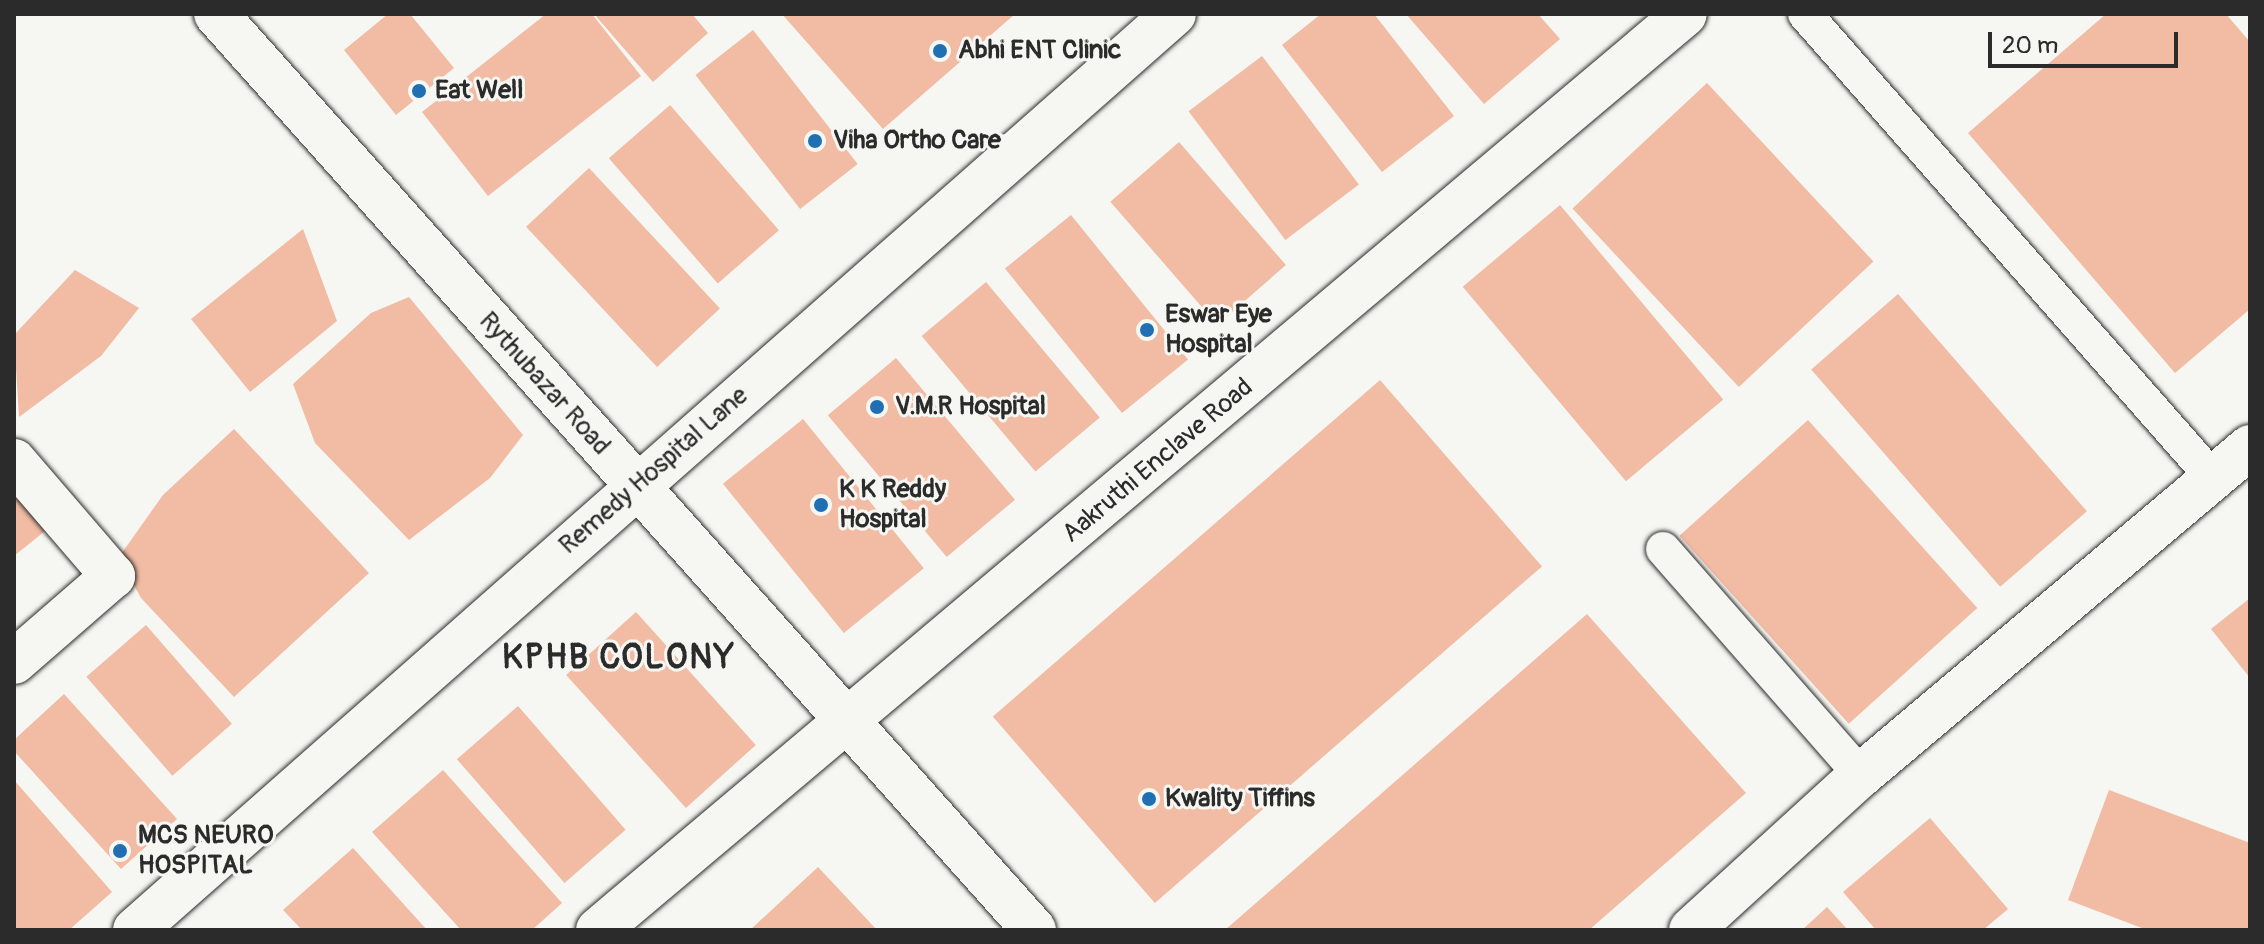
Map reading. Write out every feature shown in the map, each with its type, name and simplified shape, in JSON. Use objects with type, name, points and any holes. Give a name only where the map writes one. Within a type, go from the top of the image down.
[{"type":"street","name":"Rythubazar Road","points":[[216,14],[635,487],[848,718],[1034,930]]},
{"type":"street","name":"Remedy Hospital Lane","points":[[135,930],[1174,14]]},
{"type":"street","name":"Aakruthi Enclave Road","points":[[598,930],[1685,14]]},
{"type":"street","points":[[1691,930],[1861,775],[2250,447]]},
{"type":"street","points":[[14,461],[113,576],[14,662]]},
{"type":"lane","points":[[1805,14],[2212,477]]},
{"type":"lane","points":[[1663,549],[1861,775]]},
{"type":"building","points":[[388,14],[410,14],[454,68],[396,115],[344,50]]},
{"type":"building","points":[[546,14],[592,14],[641,76],[488,196],[422,112]]},
{"type":"building","points":[[594,14],[692,14],[708,33],[653,82]]},
{"type":"building","points":[[782,14],[1015,14],[883,129]]},
{"type":"building","points":[[1321,14],[1374,14],[1454,116],[1382,172],[1282,45]]},
{"type":"building","points":[[1406,14],[1538,14],[1560,39],[1484,104]]},
{"type":"building","points":[[2106,14],[2226,14],[2250,42],[2250,309],[2175,373],[1968,133]]},
{"type":"building","points":[[753,30],[858,164],[800,209],[695,75]]},
{"type":"building","points":[[1262,56],[1359,185],[1285,240],[1189,111]]},
{"type":"building","points":[[1707,83],[1873,261],[1739,387],[1572,208]]},
{"type":"building","points":[[670,105],[779,230],[718,283],[609,158]]},
{"type":"building","points":[[1179,142],[1286,265],[1217,325],[1110,202]]},
{"type":"building","points":[[589,168],[720,308],[657,367],[526,227]]},
{"type":"building","points":[[1560,205],[1723,400],[1626,481],[1463,287]]},
{"type":"building","points":[[1071,215],[1188,360],[1122,413],[1005,268]]},
{"type":"building","points":[[303,229],[337,321],[250,392],[191,319]]},
{"type":"building","points":[[75,270],[139,308],[101,356],[19,417],[14,335]]},
{"type":"building","points":[[986,282],[1100,418],[1035,472],[922,336]]},
{"type":"building","points":[[1898,294],[2087,511],[2000,587],[1811,369]]},
{"type":"building","points":[[409,297],[523,435],[490,478],[409,540],[315,443],[293,384],[371,313]]},
{"type":"building","points":[[896,358],[1015,500],[947,557],[828,415]]},
{"type":"building","points":[[1380,380],[1542,566],[1155,903],[993,717]]},
{"type":"building","points":[[803,419],[924,568],[844,633],[723,484]]},
{"type":"building","points":[[1808,420],[1977,608],[1849,724],[1679,536]]},
{"type":"building","points":[[234,429],[369,573],[234,697],[141,598],[119,557],[163,495]]},
{"type":"building","points":[[14,489],[45,531],[14,556]]},
{"type":"building","points":[[2250,598],[2250,678],[2211,629]]},
{"type":"building","points":[[636,612],[756,745],[686,808],[566,675]]},
{"type":"building","points":[[1587,614],[1746,793],[1589,930],[1225,930]]},
{"type":"building","points":[[146,625],[232,724],[172,776],[86,677]]},
{"type":"building","points":[[64,694],[177,819],[121,869],[14,751],[14,740]]},
{"type":"building","points":[[518,706],[626,830],[564,883],[457,759]]},
{"type":"building","points":[[443,770],[562,903],[532,930],[461,930],[372,832]]},
{"type":"building","points":[[14,780],[112,892],[69,930],[14,930]]},
{"type":"building","points":[[2109,790],[2250,843],[2250,930],[2147,930],[2068,900]]},
{"type":"building","points":[[1930,818],[2008,909],[1983,930],[1876,930],[1843,892]]},
{"type":"building","points":[[353,848],[427,930],[302,930],[283,910]]},
{"type":"building","points":[[818,867],[877,930],[750,930]]},
{"type":"building","points":[[1827,907],[1848,930],[1802,930]]},
{"type":"place","name":"Abhi ENT Clinic","points":[[940,51]]},
{"type":"place","name":"Eat Well","points":[[419,91]]},
{"type":"place","name":"Viha Ortho Care","points":[[815,141]]},
{"type":"place","name":"Eswar Eye Hospital","points":[[1147,330]]},
{"type":"place","name":"V.M.R Hospital","points":[[877,407]]},
{"type":"place","name":"K K Reddy Hospital","points":[[821,505]]},
{"type":"place","name":"Kwality Tiffins","points":[[1149,799]]},
{"type":"place","name":"MCS NEURO HOSPITAL","points":[[120,851]]},
{"type":"district","name":"KPHB COLONY","points":[[619,658]]}]
